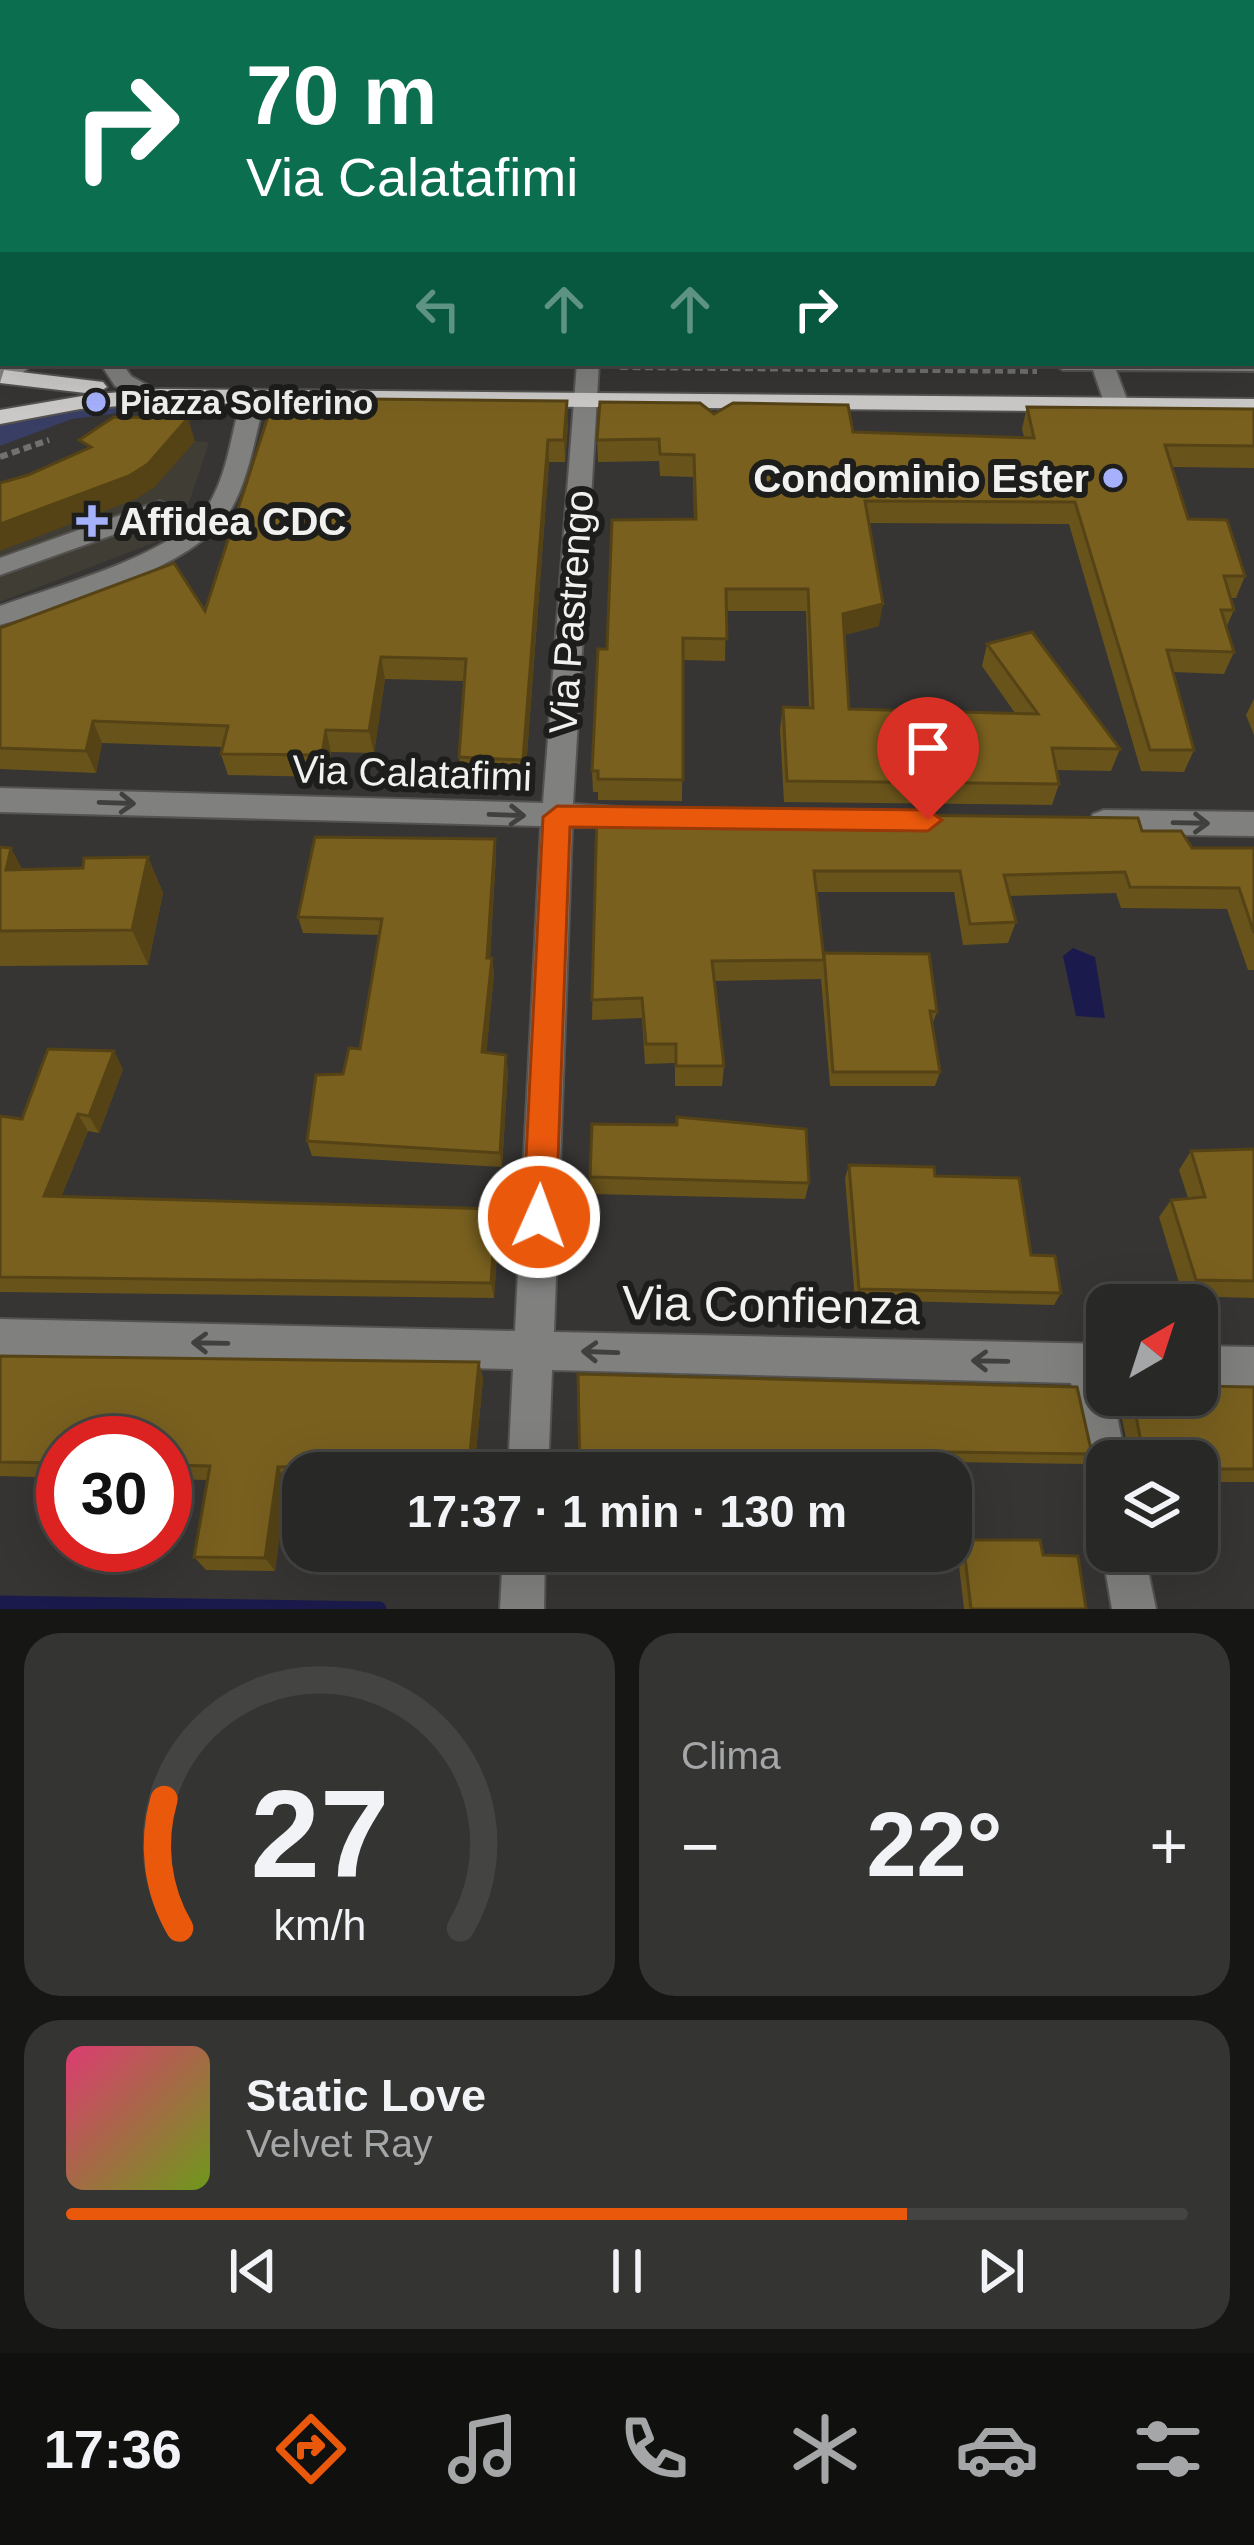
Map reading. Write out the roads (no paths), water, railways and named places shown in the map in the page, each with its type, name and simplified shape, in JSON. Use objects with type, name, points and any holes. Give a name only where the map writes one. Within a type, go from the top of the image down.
[{"type":"main road","points":[[0,403],[9,371],[153,393],[254,396],[587,376],[716,399],[1254,406]]},
{"type":"main road","points":[[0,417],[153,393]]},
{"type":"street","points":[[112,366],[123,381],[153,393]]},
{"type":"street","points":[[1103,366],[1117,405]]},
{"type":"street","name":"Via Pastrengo","points":[[529,1452],[557,817],[587,376]]},
{"type":"street","points":[[0,616],[122,568],[200,530],[219,509],[254,396]]},
{"type":"street","points":[[715,425],[716,399]]},
{"type":"street","points":[[2,567],[160,508]]},
{"type":"street","points":[[97,532],[122,568]]},
{"type":"street","name":"Via Calatafimi","points":[[0,800],[673,818]]},
{"type":"street","points":[[1068,822],[1254,824]]},
{"type":"street","name":"Via Confienza","points":[[0,1338],[1086,1363]]},
{"type":"street","points":[[1218,1366],[1254,1367]]},
{"type":"street","points":[[1127,1572],[1134,1609]]},
{"type":"waterway","points":[[0,1603],[379,1609]]},
{"type":"place","name":"Piazza Solferino","points":[[96,402]]},
{"type":"place","name":"Condominio Ester","points":[[1113,478]]},
{"type":"place","name":"Affidea CDC","points":[[92,521]]}]
